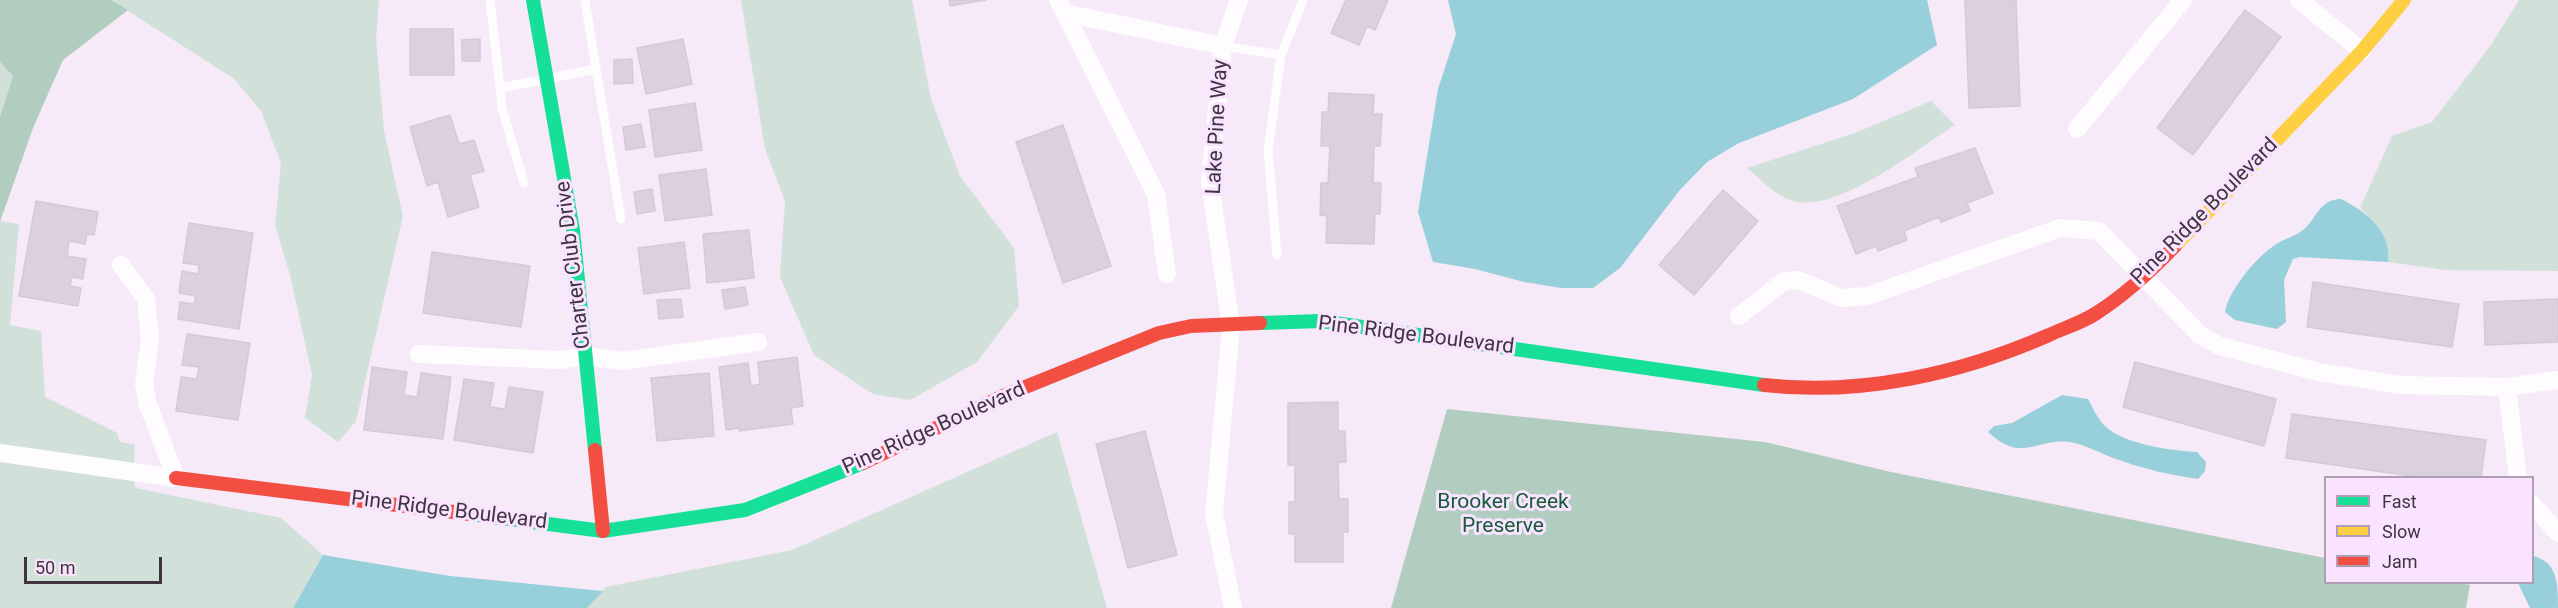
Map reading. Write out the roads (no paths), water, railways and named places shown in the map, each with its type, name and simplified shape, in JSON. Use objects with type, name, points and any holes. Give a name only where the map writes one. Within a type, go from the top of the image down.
[{"type":"street","name":"Charter Club Drive","points":[[533,0],[573,230],[603,531]]},
{"type":"street","name":"Lake Pine Way","points":[[1233,608],[1214,514],[1231,327],[1210,182],[1223,46],[1239,0]]},
{"type":"street","points":[[2077,129],[2183,0]]},
{"type":"street","points":[[2298,0],[2362,51]]},
{"type":"street","name":"Pine Ridge Boulevard","points":[[0,453],[176,478],[603,531],[745,510],[859,465],[1003,396],[1159,333],[1191,326],[1231,327],[1321,321],[1582,357],[1705,378],[1794,388],[1856,387],[1966,366],[2012,351],[2094,315],[2144,278],[2362,51],[2404,0]]},
{"type":"street","points":[[1062,6],[1223,46]]},
{"type":"street","points":[[1062,6],[1156,194],[1167,274]]},
{"type":"street","points":[[1739,316],[1784,281],[1798,280],[1842,298],[1867,296],[2061,228],[2099,231],[2200,335],[2220,346],[2319,372],[2400,385],[2507,387],[2558,380]]},
{"type":"street","points":[[121,265],[146,299],[150,339],[144,384],[148,405],[176,478]]},
{"type":"street","points":[[419,354],[560,360],[585,356],[622,361],[758,342]]},
{"type":"street","points":[[2507,387],[2518,476]]},
{"type":"street","points":[[2534,506],[2558,533]]},
{"type":"lane","points":[[490,0],[501,108],[524,183]]},
{"type":"lane","points":[[585,0],[621,219]]},
{"type":"lane","points":[[1277,255],[1268,151],[1281,55],[1303,0]]},
{"type":"lane","points":[[1223,46],[1281,55]]},
{"type":"lane","points":[[500,88],[596,69]]},
{"type":"water","points":[[1448,0],[1927,0],[1937,45],[1853,99],[1739,143],[1707,162],[1679,191],[1620,268],[1593,288],[1561,288],[1433,262],[1418,212],[1438,89],[1456,34]]},
{"type":"water","points":[[2341,199],[2375,223],[2386,241],[2388,262],[2300,257],[2293,259],[2284,280],[2286,322],[2277,329],[2235,320],[2225,312],[2232,293],[2245,273],[2270,248],[2303,230],[2328,202]]},
{"type":"water","points":[[2062,395],[2088,399],[2103,424],[2124,438],[2162,448],[2197,452],[2206,462],[2205,471],[2198,479],[2150,470],[2070,442],[2020,448],[2000,441],[1988,432],[1994,426],[2012,423]]},
{"type":"water","points":[[323,555],[450,576],[603,591],[587,608],[293,608]]},
{"type":"water","points":[[2534,556],[2547,563],[2555,575],[2558,608],[2530,608],[2518,584],[2534,584]]},
{"type":"park label","name":"Brooker Creek Preserve","points":[[1503,515]]}]
